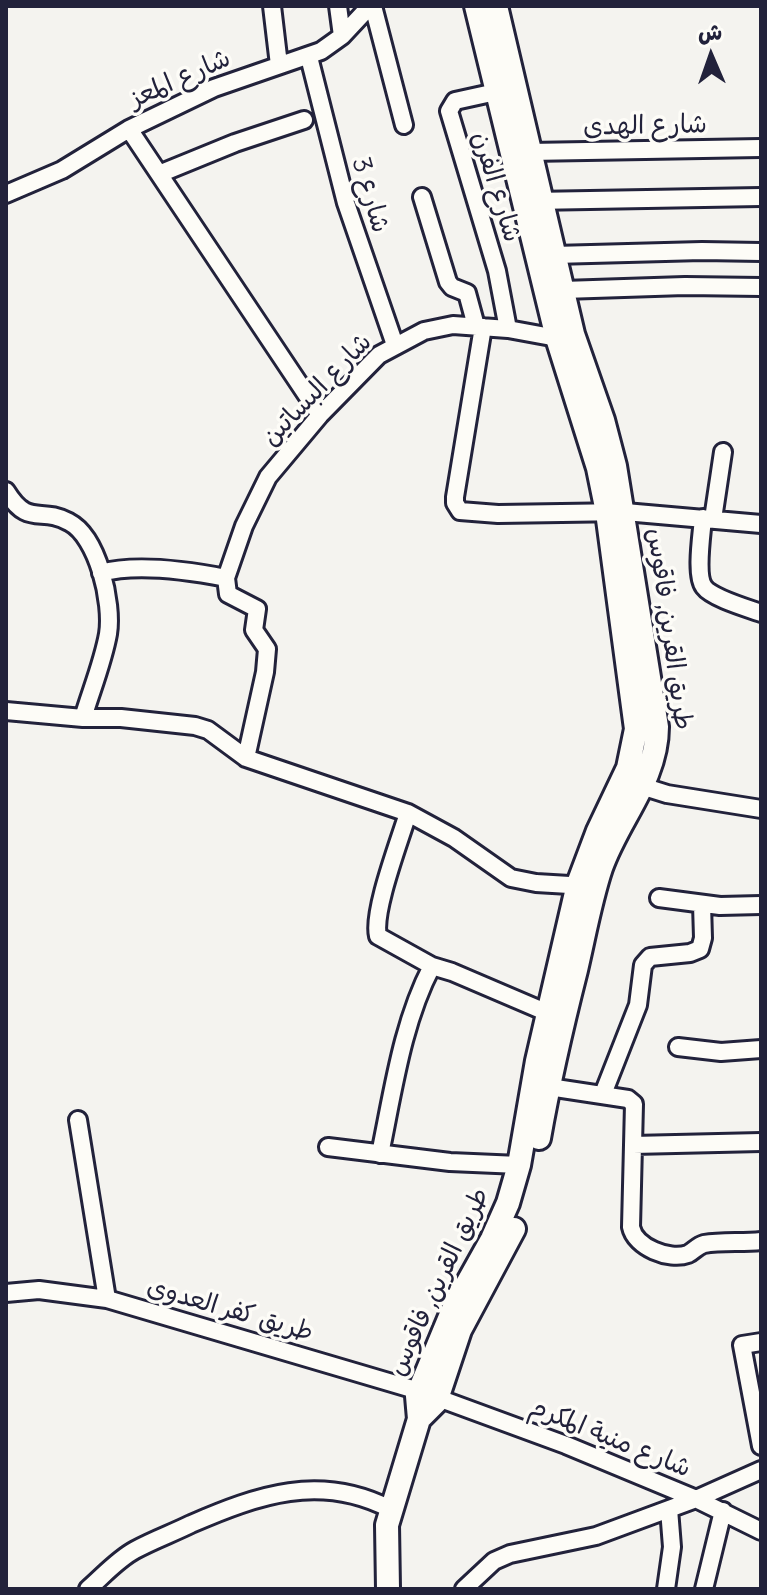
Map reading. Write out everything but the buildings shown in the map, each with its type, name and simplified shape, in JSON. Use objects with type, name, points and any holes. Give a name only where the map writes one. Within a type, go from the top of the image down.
[{"type":"main road","name":"طريق القرين, فاقوس","points":[[428,1394],[454,1307],[501,1221],[519,1165],[598,831],[633,784],[636,729],[609,443],[573,334],[554,255],[532,202],[496,92],[476,6]]},
{"type":"main road","name":"طريق القرين, فاقوس","points":[[496,6],[529,152],[532,202],[557,338],[616,512]]},
{"type":"main road","name":"طريق القرين, فاقوس","points":[[388,1589],[387,1525],[419,1419],[417,1402],[428,1394],[498,1263],[523,1205],[549,1087],[545,1062],[548,1013],[567,971]]},
{"type":"street","points":[[272,6],[279,65]]},
{"type":"street","points":[[338,6],[342,36]]},
{"type":"street","points":[[371,6],[404,125]]},
{"type":"street","name":"شارع المعز","points":[[6,194],[62,170],[129,129],[214,88],[321,51],[342,36],[371,6]]},
{"type":"street","name":"شارع 3","points":[[309,57],[346,203],[395,345]]},
{"type":"street","name":"شارع الفرن","points":[[496,92],[455,101],[449,111],[497,271],[508,329]]},
{"type":"street","points":[[159,174],[235,143],[304,120]]},
{"type":"street","points":[[129,129],[320,415]]},
{"type":"street","name":"شارع الهدى","points":[[529,152],[761,148]]},
{"type":"street","points":[[422,197],[448,282],[467,293],[480,326],[455,497],[457,508],[465,513],[616,512],[761,524]]},
{"type":"street","points":[[532,202],[761,197]]},
{"type":"street","points":[[554,255],[761,252]]},
{"type":"street","points":[[563,290],[761,287]]},
{"type":"street","name":"شارع البساتين","points":[[226,578],[244,526],[261,489],[277,465],[320,415],[379,355],[439,327],[480,326],[557,338]]},
{"type":"street","points":[[723,452],[708,518],[702,584],[711,593],[761,613]]},
{"type":"street","points":[[6,491],[18,508],[26,513],[64,519],[81,529],[101,573],[109,630],[83,718]]},
{"type":"street","points":[[101,573],[139,569],[226,578],[228,594],[257,609],[254,630],[267,649],[246,758]]},
{"type":"street","points":[[6,711],[195,726],[208,730],[246,758],[408,813],[454,838],[511,878],[587,886]]},
{"type":"street","points":[[633,784],[667,794],[761,809]]},
{"type":"street","points":[[408,813],[376,932],[381,940],[432,966],[548,1013]]},
{"type":"street","points":[[659,898],[732,907],[761,905]]},
{"type":"street","points":[[603,1094],[638,1005],[643,965],[650,957],[700,949],[703,938],[702,904]]},
{"type":"street","points":[[380,1154],[403,1045],[432,966]]},
{"type":"street","points":[[678,1047],[721,1052],[761,1049]]},
{"type":"street","points":[[549,1087],[603,1094],[628,1099],[634,1104],[631,1227],[639,1242],[663,1253],[680,1255],[702,1245],[761,1241]]},
{"type":"street","points":[[78,1120],[107,1299]]},
{"type":"street","points":[[633,1145],[761,1142]]},
{"type":"street","points":[[328,1147],[450,1162],[519,1165]]},
{"type":"street","name":"طريق كفر العدوى","points":[[6,1293],[39,1290],[107,1299],[428,1394]]},
{"type":"street","points":[[761,1342],[742,1345],[757,1404],[761,1446]]},
{"type":"street","name":"شارع منية المكرم","points":[[428,1394],[566,1445],[696,1499],[761,1531]]},
{"type":"street","points":[[464,1589],[494,1561],[510,1554],[596,1536],[696,1499],[761,1470]]},
{"type":"street","points":[[88,1589],[134,1550],[240,1503],[309,1490],[346,1492],[390,1509]]},
{"type":"street","points":[[666,1589],[672,1547],[669,1509]]},
{"type":"street","points":[[704,1589],[723,1511]]}]
